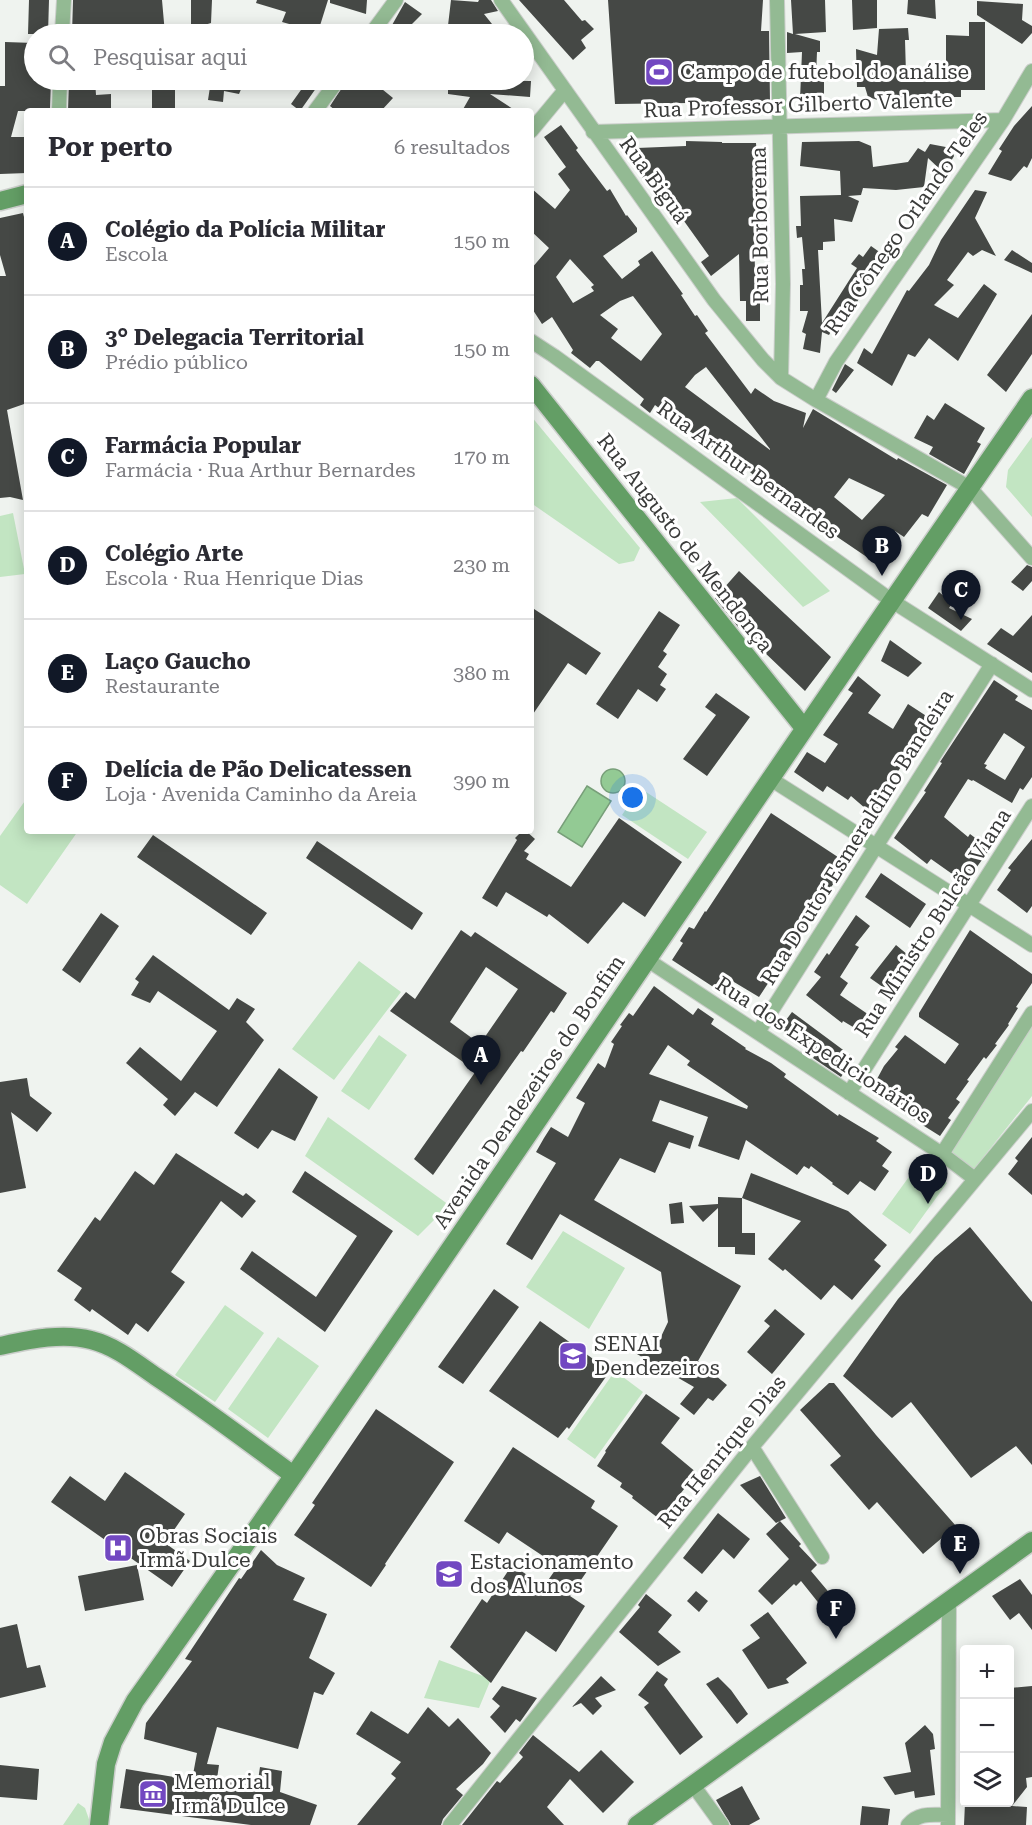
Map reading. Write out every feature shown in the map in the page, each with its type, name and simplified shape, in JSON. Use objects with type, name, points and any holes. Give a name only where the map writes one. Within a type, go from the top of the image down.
[{"type":"main road","points":[[0,201],[24,195]]},
{"type":"main road","name":"Rua Augusto de Mendonça","points":[[534,389],[804,728]]},
{"type":"main road","name":"Avenida Dendezeiros do Bonfim","points":[[99,1825],[106,1764],[112,1742],[121,1723],[472,1217],[769,778],[1032,398]]},
{"type":"main road","points":[[0,1346],[73,1337],[91,1340],[117,1351],[195,1402],[293,1475]]},
{"type":"main road","points":[[637,1825],[1032,1541]]},
{"type":"street","points":[[63,24],[64,0]]},
{"type":"street","points":[[378,24],[396,0]]},
{"type":"street","name":"Rua Biguá","points":[[501,0],[518,24]]},
{"type":"street","name":"Rua Borborema","points":[[777,0],[783,284],[781,378]]},
{"type":"street","name":"Rua Biguá","points":[[534,46],[593,132],[739,333],[763,360],[781,378],[816,400],[970,488],[1032,558]]},
{"type":"street","name":"Rua Cônego Orlando Teles","points":[[816,400],[836,362],[1003,120],[1032,71]]},
{"type":"street","points":[[59,108],[60,90]]},
{"type":"street","points":[[317,108],[331,90]]},
{"type":"street","points":[[534,127],[565,90]]},
{"type":"street","name":"Rua Professor Gilberto Valente","points":[[593,132],[1003,120]]},
{"type":"street","name":"Rua Arthur Bernardes","points":[[534,343],[892,601],[1032,690]]},
{"type":"street","name":"Rua Doutor Esmeraldino Bandeira","points":[[758,1032],[992,664]]},
{"type":"street","points":[[769,778],[967,906],[1032,945]]},
{"type":"street","name":"Rua Ministro Bulcão Viana","points":[[849,1093],[1032,806]]},
{"type":"street","name":"Rua dos Expedicionários","points":[[646,959],[942,1154],[975,1179]]},
{"type":"street","points":[[942,1154],[1032,1013]]},
{"type":"street","name":"Rua Henrique Dias","points":[[450,1825],[752,1447],[1032,1111]]},
{"type":"street","points":[[752,1447],[822,1557]]},
{"type":"street","points":[[908,1825],[916,1817],[922,1815],[948,1820],[949,1600]]},
{"type":"street","points":[[693,1785],[722,1825]]},
{"type":"shaded area","points":[[534,420],[640,548],[634,561],[619,564],[534,505]]},
{"type":"shaded area","points":[[1032,437],[1032,517],[1006,487],[1008,470]]},
{"type":"shaded area","points":[[737,498],[830,591],[803,607],[700,502]]},
{"type":"shaded area","points":[[13,513],[24,574],[0,577],[0,516]]},
{"type":"shaded area","points":[[613,769],[622,772],[625,781],[622,790],[613,793],[604,790],[601,781],[604,772]]},
{"type":"shaded area","points":[[587,786],[611,801],[582,847],[558,832]]},
{"type":"shaded area","points":[[640,788],[707,832],[688,859],[622,815]]},
{"type":"shaded area","points":[[24,802],[24,834],[76,834],[27,904],[0,885],[0,836]]},
{"type":"shaded area","points":[[359,961],[401,992],[334,1080],[292,1049]]},
{"type":"shaded area","points":[[1032,1026],[1032,1096],[974,1169],[948,1152]]},
{"type":"shaded area","points":[[379,1035],[407,1055],[369,1110],[341,1091]]},
{"type":"shaded area","points":[[328,1117],[449,1205],[418,1236],[305,1156]]},
{"type":"shaded area","points":[[919,1163],[947,1183],[910,1234],[882,1214]]},
{"type":"shaded area","points":[[563,1231],[625,1268],[589,1329],[526,1287]]},
{"type":"shaded area","points":[[225,1305],[264,1333],[215,1402],[175,1375]]},
{"type":"shaded area","points":[[278,1337],[319,1366],[268,1438],[228,1409]]},
{"type":"shaded area","points":[[615,1371],[643,1392],[595,1459],[567,1439]]},
{"type":"shaded area","points":[[439,1660],[491,1679],[479,1708],[424,1698]]},
{"type":"shaded area","points":[[78,1803],[85,1808],[91,1825],[63,1825]]},
{"type":"building","points":[[29,0],[49,0],[48,24],[28,24]]},
{"type":"building","points":[[73,0],[162,0],[164,24],[72,24]]},
{"type":"building","points":[[191,0],[212,0],[211,23],[191,24]]},
{"type":"building","points":[[257,0],[328,0],[320,24],[282,22],[286,12],[256,3]]},
{"type":"building","points":[[330,0],[367,0],[366,14],[330,3]]},
{"type":"building","points":[[451,0],[478,2],[479,0],[491,0],[498,11],[484,14],[492,24],[448,24]]},
{"type":"building","points":[[519,0],[564,0],[582,21],[585,20],[594,29],[581,40],[586,48],[573,60]]},
{"type":"building","points":[[608,0],[763,0],[761,31],[769,31],[770,102],[615,104]]},
{"type":"building","points":[[791,0],[825,0],[826,32],[795,34],[820,41],[816,76],[824,76],[824,104],[800,99],[802,52],[787,53],[787,32],[793,34]]},
{"type":"building","points":[[852,0],[877,0],[877,28],[853,30]]},
{"type":"building","points":[[908,0],[935,0],[936,19],[907,14]]},
{"type":"building","points":[[977,1],[1023,4],[1022,20],[1032,26],[1032,33],[1022,44],[977,15]]},
{"type":"building","points":[[405,2],[422,14],[412,24],[393,24]]},
{"type":"building","points":[[969,22],[985,22],[985,90],[961,90],[961,97],[908,100],[881,95],[881,101],[868,97],[865,87],[857,87],[856,49],[877,55],[879,29],[908,28],[909,40],[905,40],[906,74],[946,74],[946,35],[969,36]]},
{"type":"building","points":[[5,42],[24,43],[24,90],[51,90],[50,108],[24,108],[24,111],[18,111],[11,137],[24,137],[24,173],[0,174],[0,86],[5,86]]},
{"type":"building","points":[[69,90],[96,90],[96,95],[111,94],[111,108],[68,108]]},
{"type":"building","points":[[152,90],[175,90],[175,108],[152,108]]},
{"type":"building","points":[[210,90],[241,90],[239,94],[224,91],[223,102],[208,100]]},
{"type":"building","points":[[301,90],[315,90],[302,108],[296,108],[291,104]]},
{"type":"building","points":[[340,90],[383,90],[393,98],[384,108],[332,108],[330,106]]},
{"type":"building","points":[[448,90],[530,90],[530,97],[490,94],[511,108],[464,108],[470,97],[448,94]]},
{"type":"building","points":[[1032,106],[1032,158],[1027,168],[1024,166],[1011,181],[988,174],[1002,151],[999,149],[1014,126]]},
{"type":"building","points":[[561,125],[578,148],[576,150],[607,191],[610,189],[626,216],[637,228],[637,232],[603,256],[622,279],[640,265],[638,261],[652,251],[683,294],[681,295],[695,316],[697,315],[708,331],[705,333],[751,394],[755,388],[774,401],[806,413],[803,428],[813,409],[897,460],[898,458],[947,485],[928,517],[922,514],[904,537],[895,531],[883,568],[827,530],[761,477],[759,480],[724,449],[720,454],[655,405],[650,413],[640,405],[644,399],[599,361],[596,361],[590,368],[571,353],[573,350],[552,317],[542,324],[534,312],[534,266],[549,248],[534,234],[534,191],[555,209],[570,190],[558,174],[566,167],[544,137]],"holes":[[[570,259],[594,285],[591,287],[594,291],[573,303],[556,277]],[[633,296],[662,334],[641,361],[611,338],[618,329],[600,315],[620,301]],[[706,367],[770,449],[770,450],[685,387]],[[849,478],[885,495],[862,520],[834,497]]]},
{"type":"building","points":[[686,141],[756,143],[759,193],[757,234],[754,234],[755,270],[760,270],[760,321],[746,321],[746,301],[740,301],[739,254],[711,276],[701,262],[709,256],[679,214],[677,215],[660,193],[656,196],[638,171],[637,148],[686,146]]},
{"type":"building","points":[[859,141],[871,146],[873,167],[908,162],[918,148],[925,152],[930,144],[951,148],[954,156],[944,173],[928,158],[924,187],[896,190],[863,188],[861,195],[848,196],[859,201],[852,222],[834,219],[835,241],[823,242],[823,250],[818,250],[822,323],[857,268],[851,264],[859,254],[863,257],[871,246],[885,256],[858,294],[861,296],[846,318],[840,315],[829,335],[822,332],[820,353],[803,349],[806,334],[802,332],[808,311],[800,311],[800,285],[803,285],[802,269],[805,269],[802,237],[797,238],[796,226],[801,226],[800,196],[841,195],[840,171],[800,166],[802,142]]},
{"type":"building","points":[[975,190],[987,192],[975,218],[996,256],[982,250],[973,256],[968,252],[947,280],[954,285],[934,305],[958,318],[984,284],[997,294],[958,361],[929,338],[915,357],[908,354],[892,386],[857,363],[864,348],[872,354],[907,290],[909,291],[929,265],[941,240]]},
{"type":"building","points":[[23,213],[24,217],[24,404],[7,410],[23,500],[10,497],[0,498],[0,276],[6,276],[0,255],[0,218]]},
{"type":"building","points":[[1012,250],[1032,263],[1032,273],[1004,260]]},
{"type":"building","points":[[1032,314],[1032,354],[1006,392],[987,375]]},
{"type":"building","points":[[845,364],[854,370],[836,393],[832,390]]},
{"type":"building","points":[[945,403],[985,428],[977,442],[981,444],[964,474],[929,454],[933,447],[914,438],[927,415],[934,420]]},
{"type":"building","points":[[1027,565],[1032,567],[1032,581],[1023,591],[1011,582]]},
{"type":"building","points":[[739,571],[831,657],[805,691],[738,627],[715,598]]},
{"type":"building","points":[[939,592],[952,603],[949,608],[972,619],[961,631],[928,608]]},
{"type":"building","points":[[534,609],[601,653],[586,675],[568,663],[534,713]]},
{"type":"building","points":[[659,611],[680,625],[663,651],[667,654],[658,667],[667,674],[660,685],[666,689],[657,702],[638,689],[618,719],[596,704]]},
{"type":"building","points":[[1032,615],[1032,673],[987,644],[1001,628],[1013,636]]},
{"type":"building","points":[[890,640],[922,663],[908,677],[881,661]]},
{"type":"building","points":[[858,676],[881,695],[868,713],[893,729],[908,704],[934,721],[912,755],[910,754],[887,787],[892,792],[873,815],[851,796],[848,800],[827,786],[823,792],[794,772],[807,752],[825,763],[838,744],[823,735],[853,693],[848,690]]},
{"type":"building","points":[[994,680],[1018,696],[1015,700],[1032,710],[1032,777],[1023,790],[1020,788],[1012,803],[968,779],[944,817],[968,837],[970,834],[990,849],[965,883],[931,859],[927,864],[894,838],[926,792],[924,791],[942,763],[940,762]],"holes":[[[1004,733],[1025,747],[1005,780],[985,768],[987,765],[984,764]]]},
{"type":"building","points":[[716,693],[750,717],[707,776],[683,759],[716,715],[705,707]]},
{"type":"building","points":[[771,813],[847,863],[759,997],[729,979],[721,992],[672,960],[683,943],[680,941],[689,927],[694,929]]},
{"type":"building","points":[[619,818],[682,862],[645,917],[623,902],[588,944],[549,914],[547,917],[506,892],[497,907],[482,898],[519,834],[529,834],[535,839],[524,851],[529,854],[526,859],[571,887]]},
{"type":"building","points":[[153,835],[267,913],[251,935],[137,857]]},
{"type":"building","points":[[1032,839],[1032,906],[1027,913],[997,890],[1011,870],[1008,868]]},
{"type":"building","points":[[317,841],[423,913],[412,930],[306,858]]},
{"type":"building","points":[[881,873],[926,904],[910,928],[865,897]]},
{"type":"building","points":[[101,913],[119,926],[80,983],[62,970]]},
{"type":"building","points":[[856,915],[870,926],[855,945],[859,947],[840,977],[848,983],[840,995],[872,1017],[863,1033],[843,1021],[842,1023],[806,995],[821,977],[814,972],[827,953],[829,955]]},
{"type":"building","points":[[461,930],[471,937],[475,932],[567,993],[554,1013],[551,1011],[523,1052],[521,1051],[433,1175],[414,1159],[476,1071],[390,1011],[406,992],[415,999]],"holes":[[[486,967],[518,989],[480,1044],[450,1022]]]},
{"type":"building","points":[[970,930],[1032,974],[1032,983],[1016,1007],[1018,1008],[1009,1025],[995,1044],[997,1045],[986,1059],[984,1057],[967,1080],[969,1081],[956,1099],[960,1102],[948,1118],[951,1120],[940,1136],[870,1092],[884,1066],[898,1049],[895,1047],[905,1035],[945,1064],[959,1044],[919,1017],[919,1013]]},
{"type":"building","points":[[896,945],[914,960],[890,992],[870,978]]},
{"type":"building","points":[[153,955],[229,1010],[237,998],[255,1009],[246,1022],[264,1040],[217,1107],[195,1092],[175,1116],[163,1105],[168,1099],[126,1063],[140,1047],[181,1081],[217,1031],[158,991],[150,1003],[131,995],[139,982],[135,979]]},
{"type":"building","points":[[654,986],[693,1015],[698,1008],[714,1019],[711,1024],[745,1049],[771,1063],[786,1074],[784,1077],[838,1116],[839,1114],[879,1138],[876,1141],[892,1152],[882,1166],[889,1171],[875,1191],[860,1181],[848,1195],[811,1166],[809,1169],[804,1166],[797,1175],[746,1140],[739,1160],[698,1146],[708,1117],[660,1100],[652,1121],[694,1136],[690,1149],[669,1142],[655,1173],[620,1158],[594,1200],[741,1286],[698,1361],[727,1385],[713,1401],[708,1398],[694,1415],[680,1404],[694,1387],[630,1350],[658,1343],[668,1322],[661,1272],[560,1214],[532,1260],[506,1244],[556,1163],[536,1152],[551,1127],[568,1137],[585,1103],[576,1098],[598,1063],[605,1068],[614,1044],[611,1042],[622,1026],[620,1025],[629,1013],[633,1016]],"holes":[[[668,1045],[690,1061],[687,1065],[748,1106],[747,1109],[649,1074]]]},
{"type":"building","points":[[792,1012],[854,1058],[841,1077],[813,1058],[816,1054],[780,1028]]},
{"type":"building","points":[[279,1068],[318,1097],[295,1141],[272,1130],[258,1149],[234,1133]]},
{"type":"building","points":[[27,1078],[30,1096],[52,1113],[37,1132],[11,1112],[26,1188],[0,1193],[0,1082]]},
{"type":"building","points":[[1032,1137],[1032,1195],[1008,1174],[1018,1161],[1015,1158]]},
{"type":"building","points":[[176,1153],[243,1196],[246,1193],[256,1201],[242,1218],[221,1201],[171,1272],[185,1282],[148,1332],[136,1323],[128,1335],[92,1309],[90,1312],[74,1300],[82,1288],[57,1271],[95,1217],[100,1221],[135,1171],[154,1185]]},
{"type":"building","points":[[305,1171],[393,1231],[325,1332],[240,1269],[252,1251],[316,1297],[357,1236],[292,1192]]},
{"type":"building","points":[[751,1173],[848,1211],[887,1245],[874,1260],[881,1266],[852,1300],[834,1285],[821,1300],[785,1269],[783,1271],[768,1259],[801,1221],[742,1198]]},
{"type":"building","points":[[718,1197],[742,1198],[742,1233],[755,1233],[755,1255],[735,1254],[735,1247],[718,1247],[718,1208],[703,1222],[689,1206],[718,1204]]},
{"type":"building","points":[[682,1202],[684,1223],[671,1224],[669,1204]]},
{"type":"building","points":[[970,1227],[1032,1302],[1032,1465],[1016,1446],[971,1478],[911,1402],[892,1418],[843,1376],[898,1299],[935,1257]]},
{"type":"building","points":[[494,1289],[519,1307],[463,1384],[438,1367]]},
{"type":"building","points":[[775,1309],[805,1334],[772,1374],[747,1352],[770,1326],[764,1321]]},
{"type":"building","points":[[540,1321],[610,1371],[569,1429],[567,1427],[558,1438],[489,1391]]},
{"type":"building","points":[[829,1383],[834,1383],[956,1526],[923,1554],[877,1502],[869,1510],[830,1465],[841,1456],[800,1410]]},
{"type":"building","points":[[646,1394],[680,1418],[661,1443],[697,1473],[668,1509],[662,1521],[620,1487],[622,1483],[597,1466],[605,1451]]},
{"type":"building","points":[[376,1409],[454,1462],[371,1587],[294,1535],[315,1505],[312,1503]]},
{"type":"building","points":[[513,1447],[595,1501],[591,1508],[618,1526],[570,1596],[585,1606],[556,1652],[526,1631],[491,1683],[450,1647],[482,1599],[487,1603],[512,1565],[544,1586],[558,1566],[507,1532],[499,1544],[464,1521]]},
{"type":"building","points":[[125,1472],[185,1514],[165,1543],[190,1561],[172,1587],[51,1502],[70,1476],[105,1501]]},
{"type":"building","points":[[760,1476],[786,1518],[776,1523],[740,1485]]},
{"type":"building","points":[[718,1513],[750,1539],[734,1559],[723,1549],[702,1574],[683,1558]]},
{"type":"building","points":[[780,1521],[817,1565],[811,1571],[832,1596],[821,1606],[801,1581],[796,1586],[794,1584],[772,1605],[758,1591],[789,1559],[766,1534]]},
{"type":"building","points":[[261,1550],[277,1565],[305,1578],[293,1600],[327,1614],[309,1658],[335,1673],[323,1695],[314,1692],[298,1749],[217,1727],[207,1764],[219,1765],[217,1779],[257,1787],[260,1767],[282,1771],[280,1792],[317,1805],[310,1825],[251,1825],[120,1808],[126,1769],[192,1780],[197,1753],[144,1739],[146,1723],[192,1661],[185,1659],[239,1578],[241,1579]]},
{"type":"building","points":[[137,1565],[144,1600],[85,1611],[78,1576]]},
{"type":"building","points":[[1020,1579],[1032,1595],[1032,1630],[1019,1613],[1010,1620],[992,1596]]},
{"type":"building","points":[[696,1591],[708,1601],[699,1612],[687,1601]]},
{"type":"building","points":[[646,1594],[672,1615],[658,1632],[681,1652],[658,1666],[619,1632],[640,1607],[638,1605]]},
{"type":"building","points":[[768,1612],[807,1663],[786,1679],[789,1683],[768,1689],[742,1650],[760,1638],[750,1625]]},
{"type":"building","points":[[17,1624],[27,1668],[40,1665],[46,1687],[0,1698],[0,1628]]},
{"type":"building","points":[[657,1671],[668,1679],[664,1685],[703,1737],[680,1755],[644,1707],[649,1703],[638,1695]]},
{"type":"building","points":[[601,1676],[616,1690],[595,1698],[602,1706],[593,1715],[581,1703],[572,1707]]},
{"type":"building","points":[[718,1677],[731,1690],[748,1714],[737,1724],[706,1684]]},
{"type":"building","points":[[502,1686],[537,1698],[520,1722],[516,1719],[505,1733],[490,1717],[500,1706],[492,1699]]},
{"type":"building","points":[[1032,1686],[1032,1777],[1026,1778],[1027,1787],[1014,1803],[1014,1699],[1014,1688]]},
{"type":"building","points":[[428,1707],[449,1727],[458,1718],[491,1753],[483,1764],[456,1789],[463,1795],[443,1819],[441,1825],[357,1825],[396,1778],[391,1774],[401,1762],[356,1734],[371,1711],[408,1734]]},
{"type":"building","points":[[925,1725],[933,1734],[935,1749],[930,1750],[935,1795],[915,1798],[914,1791],[895,1795],[883,1777],[911,1772],[905,1743]]},
{"type":"building","points":[[533,1735],[579,1772],[601,1750],[634,1782],[603,1813],[570,1779],[547,1807],[564,1825],[462,1825],[497,1781],[500,1783],[523,1757],[519,1753]]},
{"type":"building","points":[[0,1765],[39,1769],[37,1800],[0,1797]]},
{"type":"building","points":[[742,1786],[760,1819],[749,1825],[731,1825],[716,1800]]},
{"type":"building","points":[[862,1806],[890,1809],[888,1825],[860,1825]]},
{"type":"building","points":[[965,1807],[1027,1807],[1026,1825],[964,1825]]},
{"type":"place","name":"Campo de futebol do análise","points":[[659,72]]},
{"type":"place","name":"3° Delegacia Territorial","points":[[882,576]]},
{"type":"place","name":"Farmácia Popular","points":[[961,620]]},
{"type":"place","name":"Colégio da Polícia Militar","points":[[481,1085]]},
{"type":"place","name":"Colégio Arte","points":[[928,1204]]},
{"type":"place","name":"SENAI Dendezeiros","points":[[573,1356]]},
{"type":"place","name":"Obras Sociais Irmã Dulce","points":[[118,1548]]},
{"type":"place","name":"Estacionamento dos Alunos","points":[[449,1574]]},
{"type":"place","name":"Laço Gaucho","points":[[960,1574]]},
{"type":"place","name":"Delícia de Pão Delicatessen","points":[[836,1639]]},
{"type":"place","name":"Memorial Irmã Dulce","points":[[153,1794]]}]
